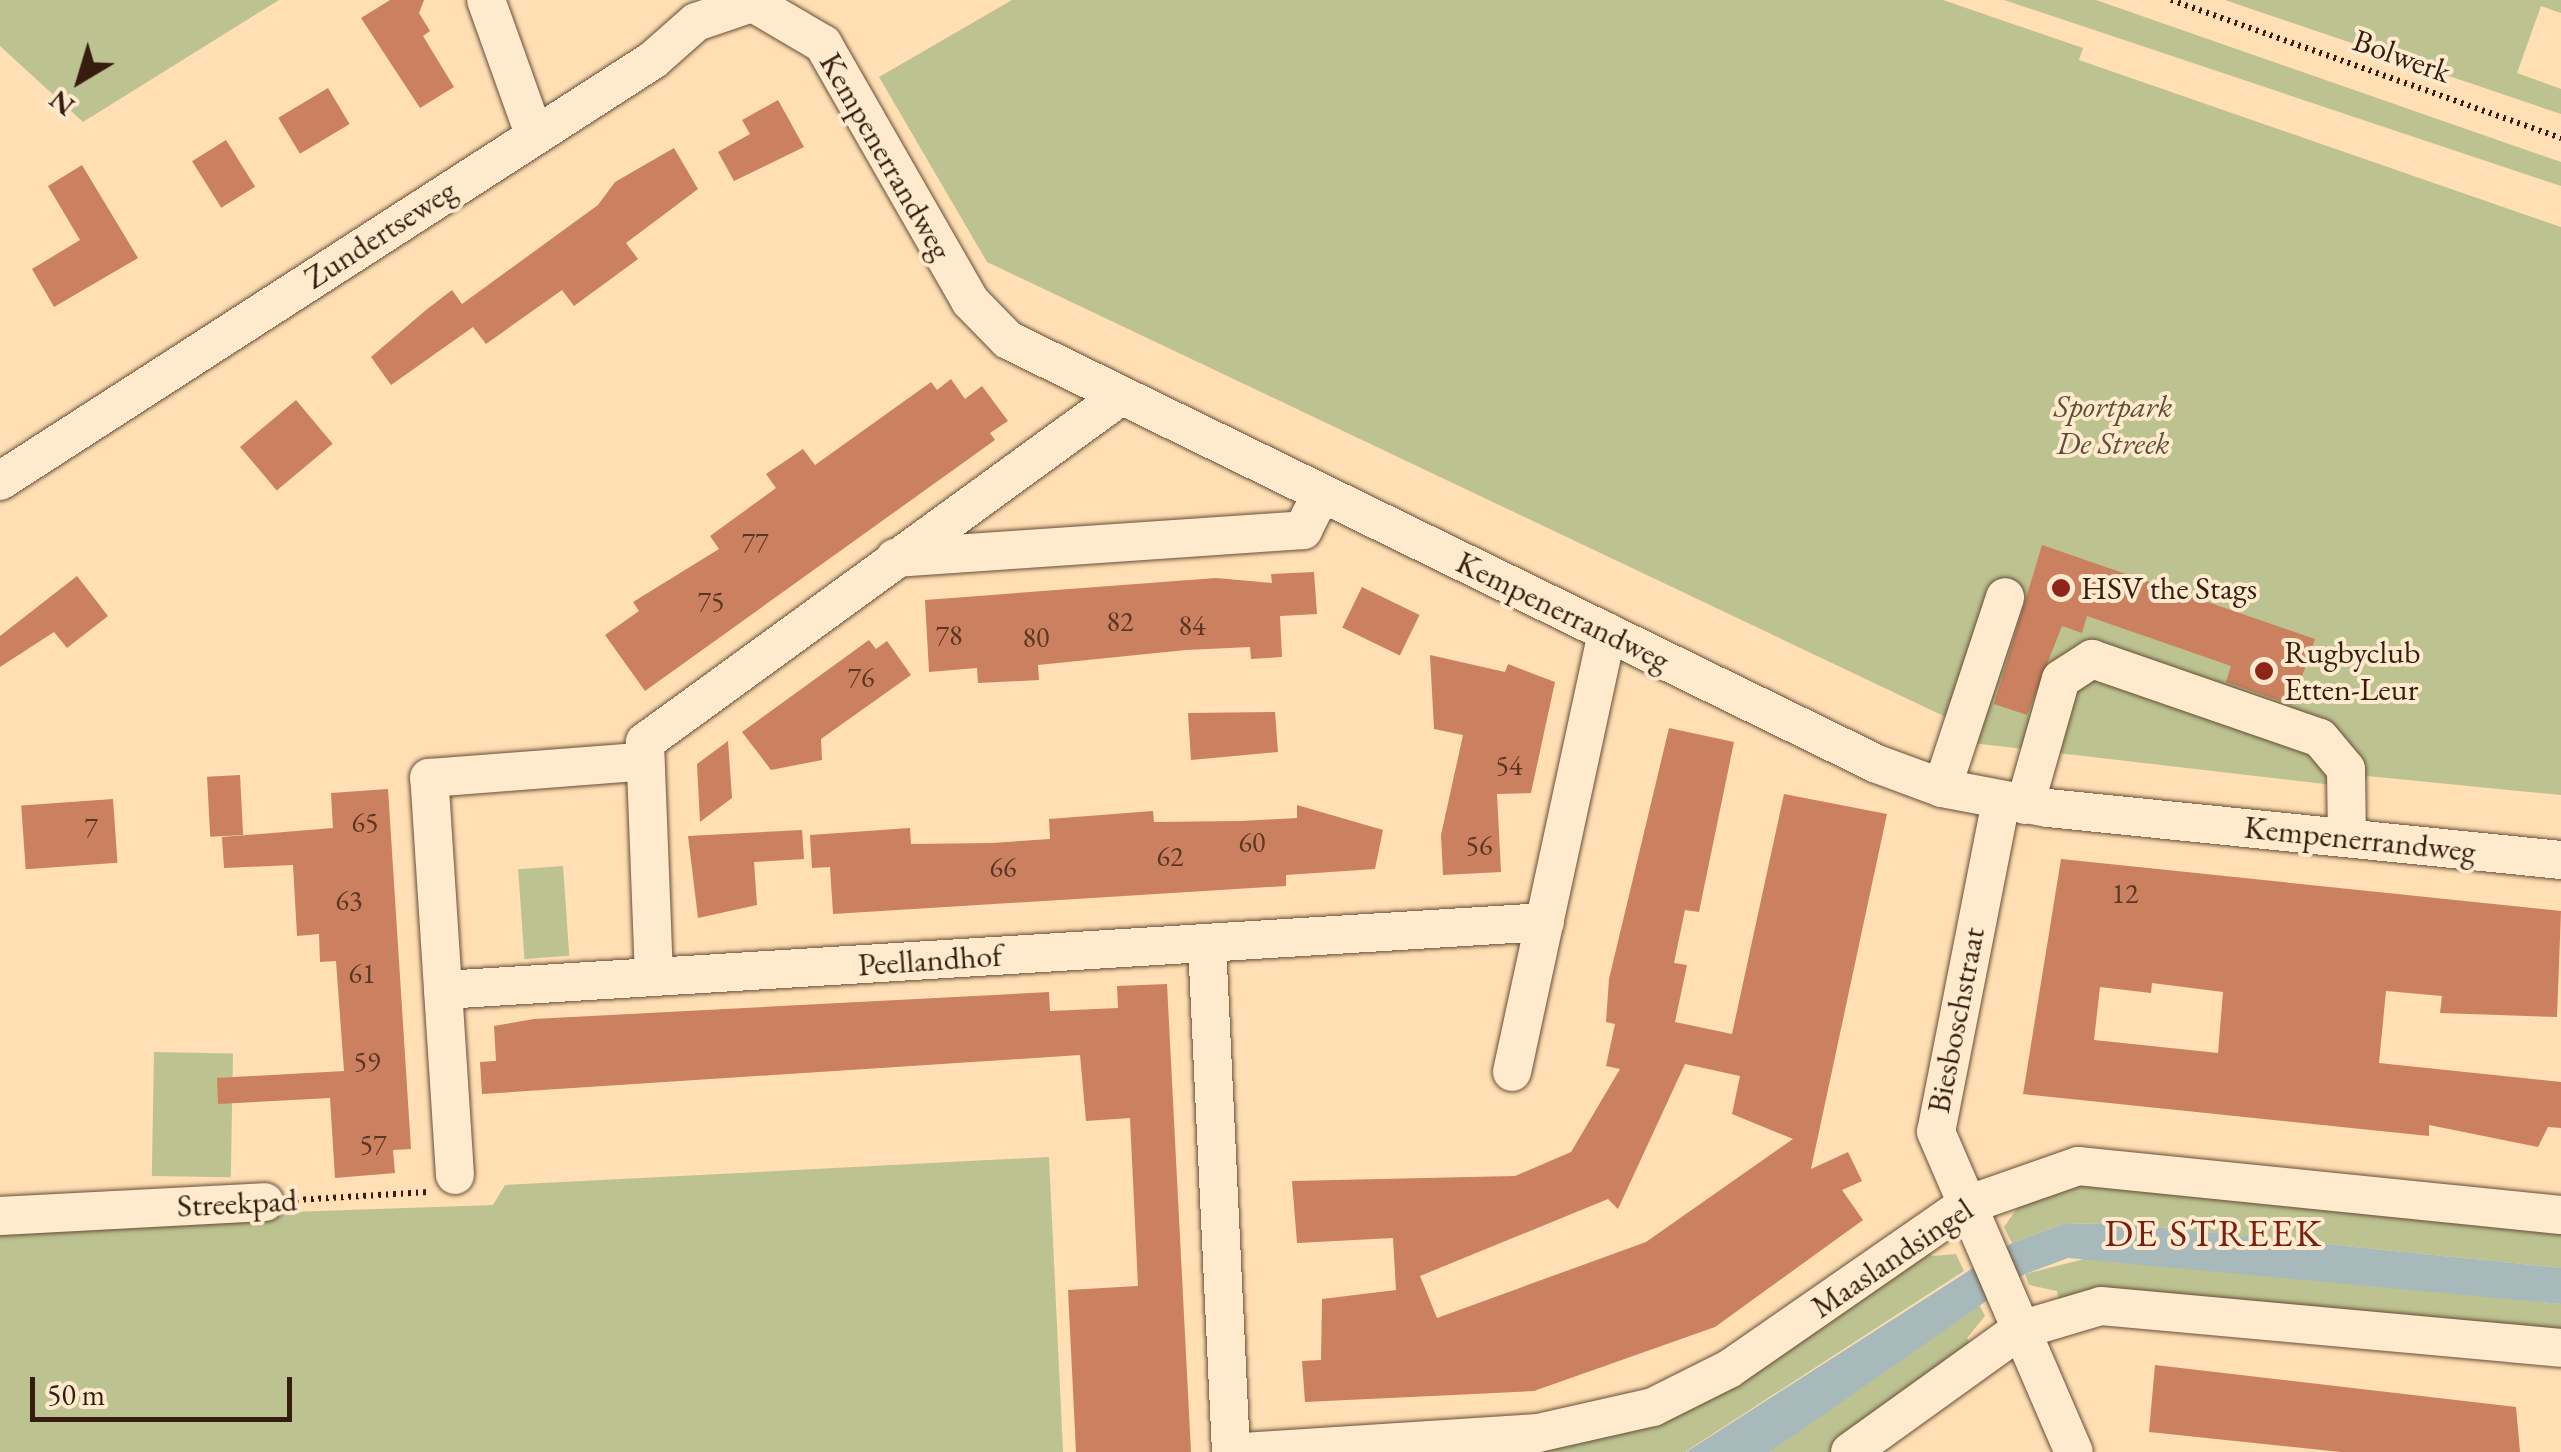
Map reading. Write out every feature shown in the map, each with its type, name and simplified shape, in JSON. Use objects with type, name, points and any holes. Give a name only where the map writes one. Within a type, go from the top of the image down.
[{"type":"street","points":[[486,0],[534,134]]},
{"type":"street","name":"Zundertseweg","points":[[0,480],[534,134],[696,22],[760,3]]},
{"type":"street","name":"Kempenerrandweg","points":[[760,3],[824,44],[986,322],[1120,396],[1607,632],[1942,788],[2013,803],[2561,860]]},
{"type":"street","points":[[654,977],[640,762],[658,729],[1120,396]]},
{"type":"street","points":[[896,558],[1303,530],[1321,494]]},
{"type":"street","points":[[1942,788],[2006,597]]},
{"type":"street","points":[[1512,1072],[1607,632]]},
{"type":"street","name":"Biesboschstraat","points":[[2074,1452],[1939,1146],[1936,1101],[2013,803],[2061,678],[2092,659],[2320,738],[2346,768],[2346,838]]},
{"type":"street","points":[[456,1175],[428,778],[640,762]]},
{"type":"street","name":"Peellandhof","points":[[443,990],[1544,922]]},
{"type":"street","points":[[1207,943],[1231,1452]]},
{"type":"street","name":"Maaslandsingel","points":[[1243,1452],[1538,1434],[1639,1411],[1729,1369],[1964,1206],[2078,1166],[2561,1215]]},
{"type":"street","name":"Streekpad","points":[[0,1216],[264,1202]]},
{"type":"street","points":[[1850,1452],[2014,1317],[2138,1305],[2561,1348]]},
{"type":"path","name":"Bolwerk","points":[[2171,0],[2561,138]]},
{"type":"path","name":"Streekpad","points":[[264,1202],[458,1190],[456,1175]]},
{"type":"green space","points":[[0,0],[279,0],[83,122],[0,46]]},
{"type":"green space","name":"Sportpark De Streek","points":[[1012,0],[1943,0],[2083,48],[2079,60],[2561,227],[2561,795],[2367,776],[2364,788],[2350,787],[1972,743],[1950,719],[987,262],[879,77]]},
{"type":"green space","points":[[2004,0],[2096,0],[2561,162],[2561,186]]},
{"type":"green space","points":[[2225,0],[2561,0],[2561,13],[2541,6],[2517,73],[2561,89],[2561,114]]},
{"type":"green space","points":[[563,866],[569,956],[524,959],[518,869]]},
{"type":"green space","points":[[154,1052],[233,1053],[231,1177],[152,1176]]},
{"type":"green space","points":[[1049,1157],[1063,1452],[0,1452],[0,1222],[493,1205],[505,1185]]},
{"type":"green space","points":[[2059,1179],[2561,1225],[2561,1268],[2119,1223],[2063,1224],[2012,1243],[2004,1227],[2018,1207],[2014,1193]]},
{"type":"green space","points":[[1925,1245],[1932,1256],[1956,1254],[1964,1271],[1685,1452],[1414,1452],[1550,1443]]},
{"type":"green space","points":[[2092,1257],[2561,1304],[2561,1338],[2059,1302],[2057,1291],[2029,1285],[2025,1274]]},
{"type":"green space","points":[[1979,1304],[1985,1316],[1967,1338],[1974,1349],[1831,1452],[1770,1452]]},
{"type":"shaded area","points":[[2119,1223],[2561,1268],[2561,1304],[2068,1258],[2025,1274],[1770,1452],[1686,1452],[2012,1243],[2063,1224]]},
{"type":"building","points":[[390,0],[424,0],[419,13],[430,31],[423,36],[454,87],[420,108],[361,18]]},
{"type":"building","points":[[328,88],[350,124],[300,154],[278,118]]},
{"type":"building","points":[[778,100],[804,147],[734,181],[718,152],[750,134],[742,120]]},
{"type":"building","points":[[226,140],[255,187],[221,208],[192,161]]},
{"type":"building","points":[[674,148],[698,189],[626,243],[638,259],[574,306],[562,290],[486,344],[473,327],[391,385],[371,357],[426,310],[452,290],[462,304],[598,205],[615,182]]},
{"type":"building","points":[[82,165],[138,258],[54,307],[32,269],[80,240],[48,186]]},
{"type":"building","points":[[951,379],[965,399],[982,386],[1008,421],[990,433],[995,440],[645,691],[605,635],[639,611],[633,602],[719,549],[710,536],[776,488],[766,474],[803,449],[815,465],[931,382],[937,390]]},
{"type":"building","points":[[296,400],[333,444],[277,491],[240,447]]},
{"type":"building","points":[[2042,545],[2315,639],[2292,705],[2226,682],[2231,666],[2087,616],[2082,633],[2062,626],[2027,715],[1994,704]]},
{"type":"building","points":[[1314,572],[1317,614],[1280,616],[1282,657],[1251,659],[1250,647],[1186,650],[1038,665],[1039,680],[978,683],[977,668],[929,672],[925,600],[1216,578],[1272,583],[1271,574]]},
{"type":"building","points":[[77,576],[108,616],[67,648],[54,632],[0,667],[0,636]]},
{"type":"building","points":[[1362,587],[1420,615],[1400,656],[1342,627]]},
{"type":"building","points":[[869,640],[876,649],[887,641],[911,675],[821,739],[822,760],[771,770],[742,732]]},
{"type":"building","points":[[1430,655],[1505,672],[1508,664],[1555,682],[1531,793],[1497,794],[1501,872],[1443,875],[1441,835],[1463,735],[1434,729]]},
{"type":"building","points":[[1275,712],[1278,752],[1191,760],[1188,713]]},
{"type":"building","points":[[1669,728],[1734,742],[1699,912],[1685,910],[1674,963],[1687,965],[1675,1022],[1732,1034],[1784,794],[1887,814],[1811,1169],[1848,1152],[1862,1181],[1842,1190],[1863,1220],[1715,1327],[1534,1391],[1305,1402],[1302,1361],[1321,1360],[1322,1299],[1396,1290],[1393,1238],[1297,1243],[1292,1181],[1515,1176],[1571,1152],[1620,1069],[1606,1066],[1615,1024],[1606,1022],[1609,979]],"holes":[[[1685,1064],[1740,1076],[1732,1114],[1793,1139],[1646,1242],[1437,1318],[1420,1276],[1608,1199],[1618,1209]]]},
{"type":"building","points":[[728,741],[732,798],[700,822],[697,764]]},
{"type":"building","points":[[240,775],[243,835],[210,837],[207,777]]},
{"type":"building","points":[[388,789],[411,1149],[393,1150],[395,1173],[335,1178],[330,1098],[218,1104],[217,1078],[344,1071],[336,961],[320,962],[319,934],[297,936],[293,865],[224,868],[222,837],[333,828],[331,793]]},
{"type":"building","points":[[113,799],[117,863],[26,869],[21,805]]},
{"type":"building","points":[[1297,805],[1383,830],[1375,869],[1286,875],[1286,886],[833,914],[830,867],[812,868],[810,835],[910,828],[911,844],[992,843],[1050,839],[1049,819],[1153,811],[1154,822],[1297,818]]},
{"type":"building","points":[[802,830],[804,859],[754,862],[757,905],[698,918],[688,836]]},
{"type":"building","points":[[2061,859],[2561,911],[2557,1017],[2440,1013],[2442,996],[2386,991],[2379,1063],[2561,1082],[2561,1128],[2548,1127],[2538,1147],[2429,1125],[2429,1136],[2023,1094]],"holes":[[[2152,983],[2223,992],[2218,1053],[2094,1040],[2100,987],[2151,993]]]},
{"type":"building","points":[[1167,984],[1191,1452],[1076,1452],[1068,1290],[1138,1286],[1130,1118],[1086,1121],[1080,1055],[482,1094],[480,1062],[496,1061],[494,1026],[534,1019],[1049,992],[1050,1011],[1118,1008],[1117,986]]},
{"type":"building","points":[[2155,1365],[2516,1407],[2520,1452],[2341,1452],[2149,1432]]},
{"type":"place","name":"HSV the Stags","points":[[2061,588]]},
{"type":"place","name":"Rugbyclub Etten-Leur","points":[[2264,671]]},
{"type":"district","name":"DE STREEK","points":[[2214,1233]]}]
